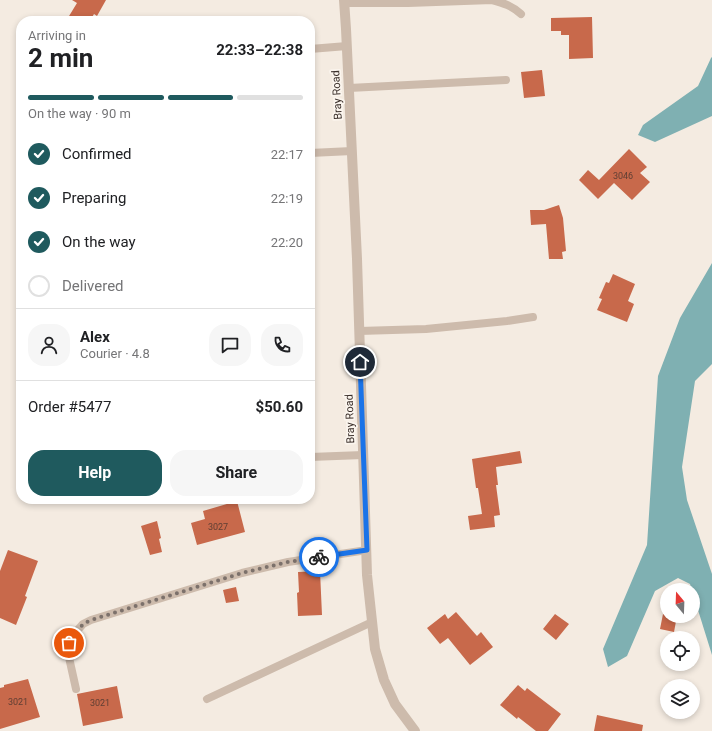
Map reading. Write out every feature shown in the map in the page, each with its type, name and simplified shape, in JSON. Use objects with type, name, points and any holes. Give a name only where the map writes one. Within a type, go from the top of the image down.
[{"type":"street","name":"Bray Road","points":[[344,2],[352,151],[368,575],[372,622],[375,649],[384,680],[396,704],[415,731]]},
{"type":"lane","points":[[344,2],[408,3],[492,0],[505,3],[515,8],[522,14]]},
{"type":"lane","points":[[315,49],[347,46]]},
{"type":"lane","points":[[349,88],[506,80]]},
{"type":"lane","points":[[315,153],[352,151]]},
{"type":"lane","points":[[359,331],[426,329],[507,321],[533,316]]},
{"type":"lane","points":[[315,457],[363,455]]},
{"type":"lane","points":[[76,689],[68,653],[69,643],[74,633],[83,624],[91,620],[242,573],[288,562],[367,550]]},
{"type":"lane","points":[[207,700],[372,622]]},
{"type":"water","points":[[712,57],[712,116],[655,142],[638,135],[643,125],[698,86]]},
{"type":"water","points":[[712,263],[712,364],[695,381],[682,467],[687,500],[712,574],[712,655],[700,616],[700,583],[688,583],[678,578],[669,583],[660,583],[660,588],[655,591],[627,656],[608,667],[603,649],[647,545],[658,376],[680,318]]},
{"type":"building","points":[[72,0],[106,0],[97,16],[94,14],[93,16],[69,16],[77,3]]},
{"type":"building","points":[[592,17],[593,58],[569,59],[569,35],[561,35],[561,31],[551,31],[551,18]]},
{"type":"building","points":[[542,70],[545,96],[524,98],[521,72]]},
{"type":"building","points":[[629,149],[647,167],[640,173],[650,182],[632,200],[614,183],[598,199],[579,180],[588,170],[599,180]]},
{"type":"building","points":[[559,205],[563,218],[566,251],[562,252],[563,259],[549,259],[546,224],[531,225],[530,210],[544,210]]},
{"type":"building","points":[[613,274],[635,284],[628,301],[634,304],[627,322],[597,310],[602,299],[599,298],[606,282],[609,283]]},
{"type":"building","points":[[520,451],[522,463],[496,467],[498,485],[496,485],[500,515],[494,516],[495,527],[470,530],[468,516],[482,514],[478,488],[476,488],[472,459]]},
{"type":"building","points":[[227,504],[238,504],[245,532],[197,545],[191,523],[205,519],[203,511]]},
{"type":"building","points":[[157,521],[161,538],[159,539],[162,552],[150,555],[141,526]]},
{"type":"building","points":[[8,550],[38,561],[25,596],[27,597],[16,625],[0,618],[0,571]]},
{"type":"building","points":[[320,571],[322,615],[298,616],[298,572]]},
{"type":"building","points":[[236,587],[239,601],[226,603],[223,590]]},
{"type":"building","points":[[456,612],[477,636],[481,632],[493,647],[470,665],[448,638],[440,644],[427,628],[445,614],[448,619]]},
{"type":"building","points":[[555,614],[569,624],[556,640],[543,629]]},
{"type":"building","points":[[661,623],[676,623],[674,631],[660,629]]},
{"type":"building","points":[[28,679],[40,717],[0,729],[0,688],[4,687],[4,685]]},
{"type":"building","points":[[518,685],[525,691],[527,688],[561,714],[548,731],[536,731],[518,717],[517,719],[500,705]]},
{"type":"building","points":[[117,686],[123,718],[83,726],[77,694]]},
{"type":"building","points":[[597,715],[643,725],[642,731],[594,731]]},
{"type":"way so far","points":[[69,643],[74,633],[83,624],[91,620],[242,573],[288,562],[319,557]]},
{"type":"route","points":[[319,557],[367,550],[360,362]]}]
